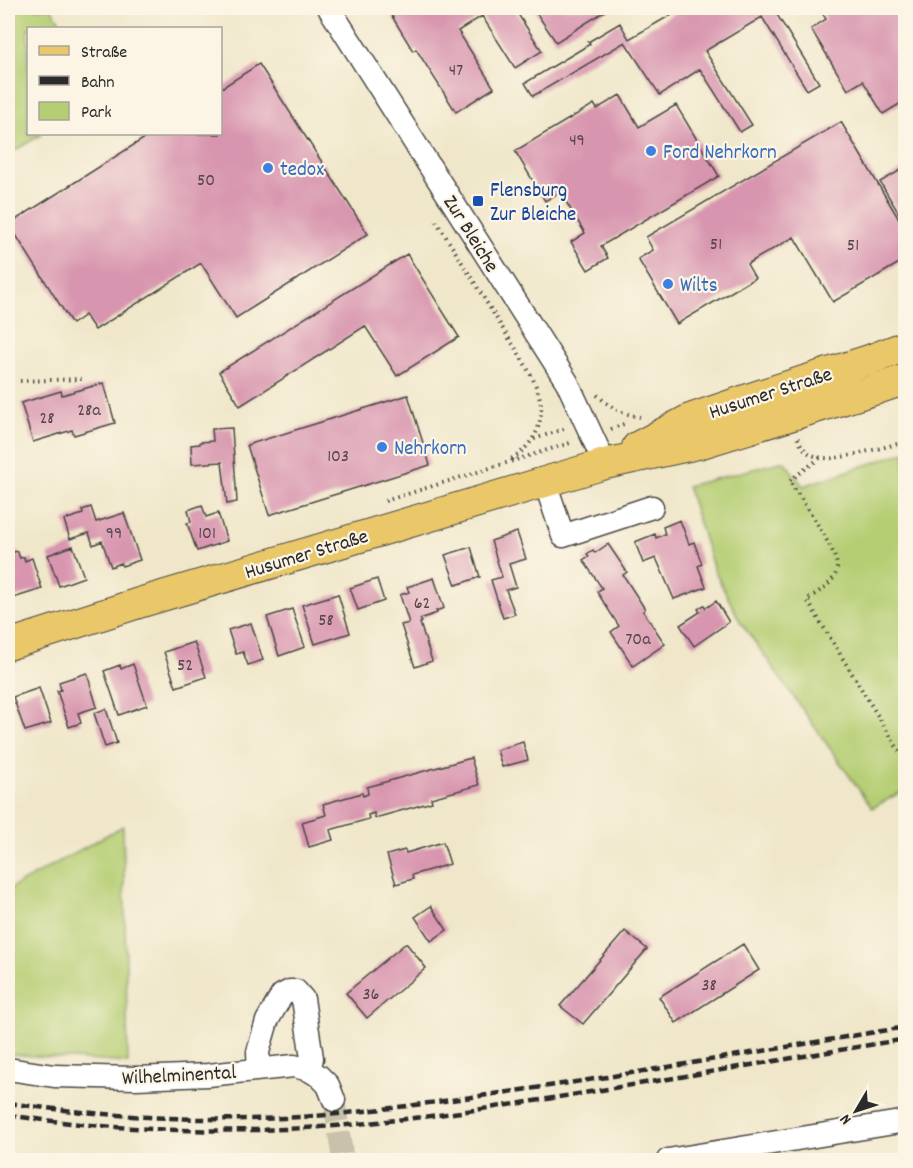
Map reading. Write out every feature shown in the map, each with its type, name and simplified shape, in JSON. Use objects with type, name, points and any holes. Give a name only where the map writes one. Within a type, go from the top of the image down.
[{"type":"main road","name":"Husumer Straße","points":[[605,464],[690,419],[906,346]]},
{"type":"main road","name":"Husumer Straße","points":[[8,645],[605,464],[702,443],[906,379]]},
{"type":"street","name":"Zur Bleiche","points":[[329,8],[567,382],[605,464]]},
{"type":"street","points":[[545,482],[563,536],[652,507]]},
{"type":"street","points":[[259,1069],[258,1052],[267,1021],[282,995],[296,991],[303,999],[312,1058],[309,1070],[328,1085],[334,1100]]},
{"type":"street","name":"Wilhelminental","points":[[8,1069],[54,1076],[136,1078],[208,1075],[294,1066],[309,1070]]},
{"type":"street","points":[[668,1161],[906,1120]]},
{"type":"path","points":[[436,222],[522,360],[538,390],[541,408],[539,425],[533,440],[522,452],[505,463]]},
{"type":"path","points":[[20,381],[82,379]]},
{"type":"path","points":[[790,416],[799,443],[806,452],[819,458],[837,459],[906,442]]},
{"type":"path","points":[[819,458],[789,481],[819,527],[837,565],[835,576],[828,585],[807,600],[906,762]]},
{"type":"green space","points":[[8,8],[51,8],[63,27],[27,27],[27,135],[40,135],[8,155]]},
{"type":"green space","points":[[905,452],[905,790],[872,808],[740,621],[714,570],[687,486],[784,461],[803,486]]},
{"type":"green space","points":[[123,826],[128,1063],[8,1054],[8,890]]},
{"type":"building","points":[[390,8],[514,8],[542,51],[515,68],[482,16],[458,31],[494,88],[456,112],[416,49],[413,51],[390,13],[392,12]]},
{"type":"building","points":[[533,8],[610,8],[556,42]]},
{"type":"building","points":[[683,8],[773,8],[819,83],[807,90],[762,17],[705,51],[752,125],[740,132],[700,69],[660,95],[625,42],[533,96],[525,83],[620,23],[629,39]]},
{"type":"building","points":[[819,8],[906,8],[906,100],[883,114],[863,81],[848,90],[811,29],[826,19]]},
{"type":"building","points":[[259,64],[368,234],[236,318],[201,263],[95,330],[85,315],[72,324],[9,224],[149,135],[222,135],[222,88]]},
{"type":"building","name":"Ford Nehrkorn","points":[[620,95],[639,127],[676,105],[719,176],[601,246],[608,258],[588,270],[571,242],[585,233],[560,192],[545,201],[515,151],[594,104],[597,109]]},
{"type":"building","points":[[841,122],[906,231],[906,259],[833,302],[794,237],[747,264],[755,278],[677,324],[638,259],[653,250],[646,237]]},
{"type":"building","points":[[906,167],[906,214],[901,217],[880,182]]},
{"type":"building","points":[[407,254],[459,337],[397,376],[365,326],[240,406],[219,372]]},
{"type":"building","points":[[10,357],[11,375],[8,375],[8,358]]},
{"type":"building","points":[[104,383],[115,423],[74,435],[72,430],[33,442],[21,403],[61,391],[62,395]]},
{"type":"building","points":[[408,395],[430,465],[269,515],[247,445]]},
{"type":"building","points":[[232,428],[237,502],[227,504],[222,462],[192,464],[191,445],[213,441],[212,429]]},
{"type":"building","points":[[202,505],[206,517],[218,513],[227,541],[197,551],[187,523],[191,522],[188,510]]},
{"type":"building","points":[[91,507],[96,522],[124,513],[140,560],[111,567],[102,541],[93,545],[89,533],[70,539],[64,520],[83,514],[82,510]]},
{"type":"building","points":[[680,520],[689,544],[694,542],[702,564],[698,566],[706,587],[674,599],[656,558],[643,563],[635,542],[655,534],[656,538],[665,534],[663,527]]},
{"type":"building","points":[[517,532],[526,559],[509,564],[516,587],[506,590],[515,614],[503,618],[491,580],[502,577],[491,541]]},
{"type":"building","points":[[608,544],[627,572],[623,575],[645,609],[643,611],[665,644],[633,666],[611,632],[619,626],[597,592],[602,588],[583,560],[593,550],[595,553]]},
{"type":"building","points":[[73,546],[84,577],[59,586],[48,555]]},
{"type":"building","points":[[471,547],[480,577],[456,585],[445,555]]},
{"type":"building","points":[[17,551],[20,558],[24,557],[25,561],[32,558],[42,589],[13,598],[8,582],[8,554]]},
{"type":"building","points":[[434,578],[444,608],[420,619],[432,661],[415,667],[401,625],[409,623],[400,595],[409,592],[407,587]]},
{"type":"building","points":[[377,579],[384,601],[358,610],[350,588]]},
{"type":"building","points":[[338,594],[350,633],[315,644],[302,605]]},
{"type":"building","points":[[716,601],[729,622],[694,646],[680,625],[700,612],[698,609],[704,605],[706,608]]},
{"type":"building","points":[[292,609],[305,647],[279,656],[267,617]]},
{"type":"building","points":[[251,623],[263,660],[248,665],[243,652],[236,654],[228,630]]},
{"type":"building","points":[[194,642],[206,677],[176,687],[164,652]]},
{"type":"building","points":[[133,664],[147,705],[119,715],[104,671],[120,665],[121,669]]},
{"type":"building","points":[[87,673],[97,707],[78,713],[81,723],[69,727],[57,691],[61,690],[59,682]]},
{"type":"building","points":[[39,688],[51,723],[25,731],[13,697]]},
{"type":"building","points":[[106,709],[117,743],[105,747],[94,713]]},
{"type":"building","points":[[523,742],[528,760],[502,767],[497,750]]},
{"type":"building","points":[[471,758],[479,785],[431,798],[432,802],[375,818],[374,813],[368,815],[369,819],[330,830],[333,840],[309,847],[302,822],[326,815],[323,804],[362,793],[363,796],[368,794],[367,787]]},
{"type":"building","points":[[443,842],[450,864],[412,875],[413,879],[396,884],[387,855],[405,850],[406,853]]},
{"type":"building","points":[[431,906],[447,930],[431,941],[415,917]]},
{"type":"building","points":[[625,931],[647,949],[583,1024],[560,1006]]},
{"type":"building","points":[[406,943],[426,968],[367,1018],[346,993]]},
{"type":"building","points":[[743,944],[759,970],[676,1023],[659,997]]},
{"type":"tunnel","points":[[334,1100],[343,1160]]},
{"type":"railway","points":[[8,1103],[111,1115],[180,1118],[249,1119],[311,1116],[393,1108],[552,1086],[906,1027]]},
{"type":"railway","points":[[8,1115],[111,1127],[180,1130],[284,1129],[372,1123],[502,1106],[906,1039]]},
{"type":"place","name":"Ford Nehrkorn","points":[[651,151]]},
{"type":"place","name":"tedox","points":[[268,168]]},
{"type":"place","name":"Flensburg Zur Bleiche","points":[[478,201]]},
{"type":"place","name":"Wilts","points":[[668,284]]},
{"type":"place","name":"Nehrkorn","points":[[382,447]]}]
